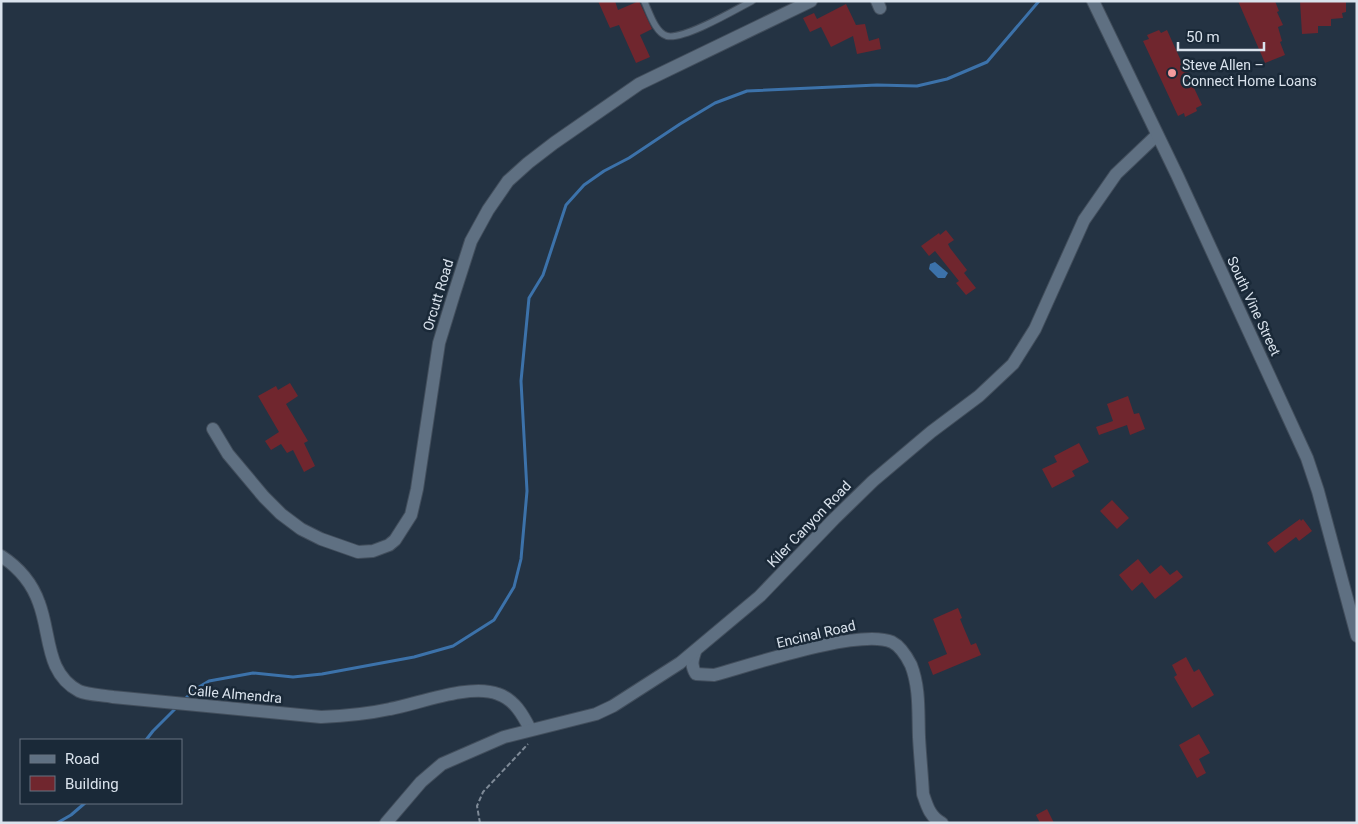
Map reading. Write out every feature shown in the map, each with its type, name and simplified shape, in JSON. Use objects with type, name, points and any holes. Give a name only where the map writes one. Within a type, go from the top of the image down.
[{"type":"street","name":"Orcutt Road","points":[[212,429],[228,454],[264,497],[281,514],[301,528],[321,539],[358,552],[373,551],[389,545],[395,540],[412,515],[439,343],[471,241],[488,210],[508,181],[554,143],[639,84],[811,1]]},
{"type":"street","name":"South Vine Street","points":[[1093,1],[1307,458],[1318,491],[1357,636]]},
{"type":"street","name":"Kiler Canyon Road","points":[[386,823],[421,782],[442,764],[504,737],[531,734],[596,714],[613,706],[631,696],[695,652],[760,596],[873,481],[979,396],[1013,364],[1035,329],[1084,220],[1116,174],[1157,135]]},
{"type":"street","name":"Calle Almendra","points":[[1,556],[15,564],[26,579],[39,603],[51,656],[60,676],[80,691],[113,697],[321,717],[354,716],[453,694],[481,690],[497,693],[508,699],[524,715],[531,734]]},
{"type":"street","name":"Encinal Road","points":[[695,652],[692,663],[694,670],[696,674],[704,676],[714,675],[811,648],[848,641],[879,638],[893,642],[901,649],[910,665],[916,685],[923,794],[928,810],[936,820],[942,823]]},
{"type":"lane","points":[[644,1],[659,30],[666,36],[693,31],[752,1]]},
{"type":"path","points":[[480,823],[477,806],[483,792],[531,734]]},
{"type":"water","points":[[935,262],[948,273],[945,278],[938,278],[929,269],[930,264]]},
{"type":"building","points":[[598,1],[615,1],[618,10],[639,1],[652,29],[640,35],[650,57],[636,63],[619,25],[610,28]]},
{"type":"building","points":[[1238,1],[1275,1],[1279,11],[1277,12],[1283,25],[1278,27],[1282,41],[1280,42],[1285,55],[1265,63]]},
{"type":"building","points":[[1300,1],[1346,1],[1346,12],[1342,13],[1343,18],[1331,19],[1331,26],[1318,26],[1318,33],[1302,34]]},
{"type":"building","points":[[846,4],[856,25],[865,24],[869,41],[879,38],[881,49],[857,54],[853,36],[831,47],[821,27],[810,32],[803,18],[814,13],[817,19]]},
{"type":"building","points":[[1159,30],[1161,33],[1167,30],[1182,63],[1184,62],[1189,72],[1187,73],[1202,105],[1196,108],[1197,111],[1185,117],[1184,113],[1178,116],[1143,41],[1149,39],[1147,35]]},
{"type":"building","points":[[946,230],[954,240],[948,244],[950,248],[967,270],[964,273],[976,288],[966,295],[956,283],[959,281],[935,251],[929,256],[921,246]]},
{"type":"building","points":[[290,383],[298,396],[286,404],[308,441],[304,443],[315,466],[304,472],[293,450],[287,453],[281,444],[271,450],[265,441],[279,432],[258,396],[276,386],[278,390]]},
{"type":"building","points":[[1128,396],[1134,414],[1139,413],[1145,429],[1130,435],[1127,425],[1099,435],[1096,427],[1113,421],[1107,404]]},
{"type":"building","points":[[1079,443],[1089,462],[1072,471],[1075,476],[1052,488],[1042,469],[1057,462],[1054,456]]},
{"type":"building","points":[[1112,500],[1129,518],[1117,529],[1100,511]]},
{"type":"building","points":[[1300,519],[1301,521],[1303,519],[1312,531],[1299,541],[1296,537],[1275,553],[1267,543]]},
{"type":"building","points":[[1138,559],[1150,574],[1161,565],[1170,575],[1177,570],[1183,577],[1155,599],[1142,582],[1132,591],[1119,575]]},
{"type":"building","points":[[958,608],[962,618],[960,619],[971,645],[976,643],[981,655],[933,675],[928,662],[947,654],[933,619]]},
{"type":"building","points":[[1186,657],[1194,672],[1199,669],[1214,695],[1192,708],[1174,677],[1177,675],[1172,665]]},
{"type":"building","points":[[1199,734],[1210,753],[1199,759],[1206,773],[1197,778],[1179,745]]},
{"type":"building","points":[[1047,809],[1054,823],[1040,823],[1036,815]]},
{"type":"waterway","points":[[184,700],[194,690],[209,681],[253,673],[293,677],[322,674],[414,657],[453,646],[494,620],[514,587],[521,559],[527,491],[521,381],[529,298],[543,275],[566,205],[584,185],[715,103],[747,91],[877,85],[917,86],[947,79],[987,62],[1039,1]]},
{"type":"waterway","points":[[147,739],[176,708]]},
{"type":"waterway","points":[[57,823],[71,815],[84,804]]},
{"type":"place","name":"Steve Allen – Connect Home Loans","points":[[1172,73]]}]
